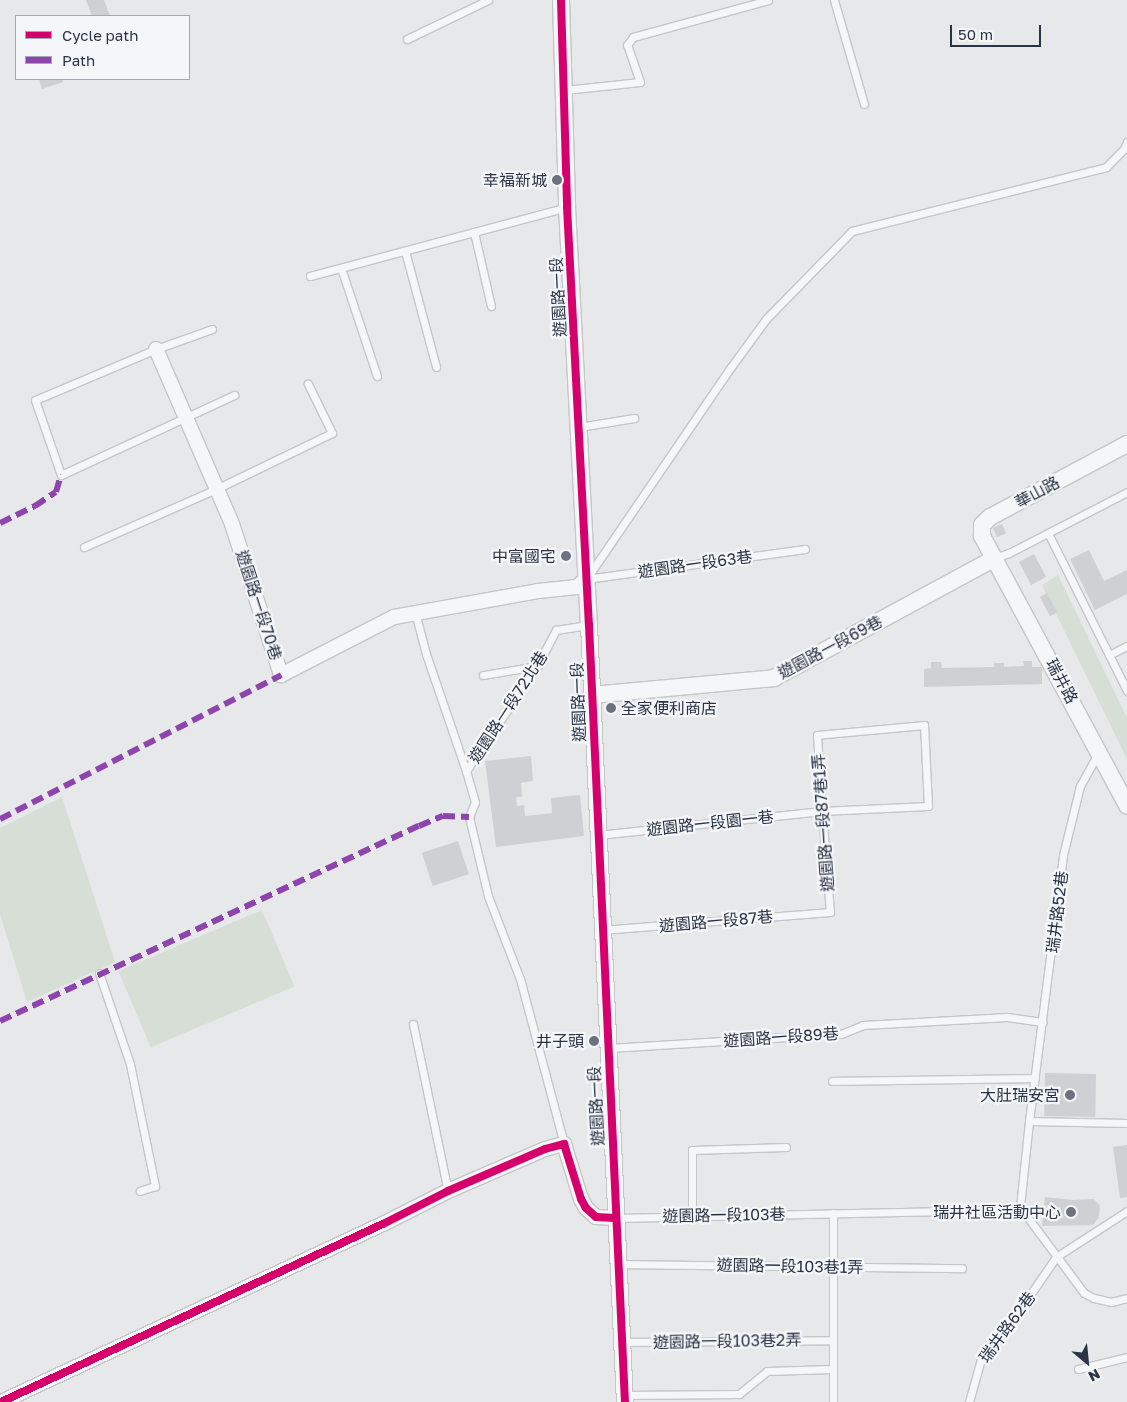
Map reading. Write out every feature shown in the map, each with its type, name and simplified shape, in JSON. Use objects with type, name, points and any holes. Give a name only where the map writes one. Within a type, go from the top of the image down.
[{"type":"street","name":"遊園路一段","points":[[561,0],[567,207],[589,625],[606,1049],[624,1398]]},
{"type":"street","name":"遊園路一段70巷","points":[[156,349],[232,524],[281,675],[394,617],[538,591],[577,587],[586,580]]},
{"type":"street","name":"華山路","points":[[995,558],[982,536],[982,525],[990,517],[1127,444]]},
{"type":"street","name":"遊園路一段69巷","points":[[592,695],[774,678],[995,558]]},
{"type":"street","name":"瑞井路","points":[[995,558],[1127,805]]},
{"type":"street","points":[[1,1402],[366,1232],[448,1191],[545,1149],[564,1144],[581,1199],[586,1208],[596,1217],[615,1218]]},
{"type":"lane","points":[[407,39],[488,0]]},
{"type":"lane","points":[[563,90],[640,82],[627,46],[633,37],[768,0]]},
{"type":"lane","points":[[834,0],[864,104]]},
{"type":"lane","points":[[586,580],[731,367],[766,319],[852,231],[1106,167],[1124,149],[1127,142]]},
{"type":"lane","points":[[310,276],[567,207]]},
{"type":"lane","points":[[474,232],[491,306]]},
{"type":"lane","points":[[404,251],[436,367]]},
{"type":"lane","points":[[341,268],[377,376]]},
{"type":"lane","points":[[212,329],[156,349],[35,400],[61,475],[234,394]]},
{"type":"lane","points":[[84,547],[216,489],[332,433],[308,384]]},
{"type":"lane","points":[[579,427],[634,418]]},
{"type":"lane","points":[[995,558],[1127,492]]},
{"type":"lane","points":[[1048,533],[1127,691]]},
{"type":"lane","name":"遊園路一段63巷","points":[[586,580],[805,549]]},
{"type":"lane","points":[[415,612],[426,654],[466,771]]},
{"type":"lane","name":"遊園路一段72北巷","points":[[564,1144],[520,980],[488,896],[469,817],[475,802],[466,771],[537,666],[556,630],[589,625]]},
{"type":"lane","points":[[1109,655],[1127,646]]},
{"type":"lane","points":[[483,675],[537,666]]},
{"type":"lane","name":"遊園路一段園一巷","points":[[598,835],[822,811],[928,806],[924,725],[817,735]]},
{"type":"lane","name":"遊園路一段87巷1弄","points":[[817,735],[830,912]]},
{"type":"lane","name":"瑞井路52巷","points":[[1020,1207],[1029,1121],[1064,855],[1080,786],[1100,752]]},
{"type":"lane","name":"遊園路一段87巷","points":[[602,930],[830,912]]},
{"type":"lane","points":[[99,973],[130,1064],[155,1186],[140,1190]]},
{"type":"lane","name":"遊園路一段89巷","points":[[606,1049],[841,1034],[863,1025],[1007,1017],[1043,1022]]},
{"type":"lane","points":[[413,1024],[448,1191]]},
{"type":"lane","points":[[832,1081],[1035,1078]]},
{"type":"lane","points":[[1029,1121],[1127,1123]]},
{"type":"lane","points":[[692,1216],[692,1150],[786,1146]]},
{"type":"lane","points":[[1020,1207],[1084,1293],[1094,1298],[1111,1302],[1127,1298]]},
{"type":"lane","name":"遊園路一段103巷","points":[[615,1218],[996,1210],[1020,1207]]},
{"type":"lane","name":"瑞井路62巷","points":[[969,1402],[981,1360],[1010,1324],[1056,1257],[1127,1211]]},
{"type":"lane","points":[[833,1213],[833,1402]]},
{"type":"lane","name":"遊園路一段103巷1弄","points":[[618,1264],[962,1268]]},
{"type":"lane","name":"遊園路一段103巷2弄","points":[[622,1342],[832,1340]]},
{"type":"lane","points":[[1078,1369],[1127,1357]]},
{"type":"lane","points":[[624,1398],[739,1394],[767,1371],[833,1369]]},
{"type":"shaded area","points":[[1058,575],[1127,718],[1127,759],[1042,585]]},
{"type":"shaded area","points":[[62,797],[115,962],[27,1002],[0,914],[0,828]]},
{"type":"shaded area","points":[[262,910],[294,986],[151,1047],[118,971]]},
{"type":"building","points":[[86,0],[104,0],[110,15],[92,15]]},
{"type":"building","points":[[39,80],[62,80],[63,82],[42,89]]},
{"type":"building","points":[[1002,524],[1006,533],[997,537],[993,528]]},
{"type":"building","points":[[1089,550],[1104,581],[1127,570],[1127,594],[1095,610],[1070,559]]},
{"type":"building","points":[[1034,554],[1046,577],[1031,585],[1019,562]]},
{"type":"building","points":[[1047,593],[1057,613],[1050,616],[1040,597]]},
{"type":"building","points":[[1023,661],[1032,661],[1032,667],[1042,667],[1042,684],[924,687],[924,669],[931,668],[931,662],[941,662],[942,668],[994,667],[994,663],[1004,663],[1004,667],[1024,666]]},
{"type":"building","points":[[531,756],[533,781],[521,783],[522,797],[516,797],[517,806],[524,805],[525,816],[552,813],[551,798],[580,795],[584,836],[496,847],[485,761]]},
{"type":"building","points":[[458,841],[469,874],[433,886],[422,853]]},
{"type":"building","name":"大肚瑞安宮","points":[[1045,1073],[1096,1074],[1095,1117],[1044,1116]]},
{"type":"building","points":[[1127,1145],[1127,1197],[1120,1198],[1113,1147]]},
{"type":"building","name":"瑞井社區活動中心","points":[[1045,1197],[1072,1200],[1094,1199],[1100,1206],[1099,1217],[1093,1225],[1042,1226]]},
{"type":"marked path","points":[[0,523],[35,506],[56,492],[61,475]]},
{"type":"marked path","points":[[0,819],[281,675]]},
{"type":"marked path","points":[[0,1021],[419,826],[443,816],[469,817]]},
{"type":"cycle path","points":[[561,0],[567,207],[589,625],[625,1402]]},
{"type":"cycle path","points":[[1,1402],[383,1224],[448,1191],[545,1149],[564,1144],[581,1199],[586,1208],[596,1217],[615,1218]]},
{"type":"place","name":"幸福新城","points":[[557,180]]},
{"type":"place","name":"中富國宅","points":[[566,556]]},
{"type":"place","name":"全家便利商店","points":[[611,708]]},
{"type":"place","name":"井子頭","points":[[594,1041]]},
{"type":"place","name":"大肚瑞安宮","points":[[1070,1095]]},
{"type":"place","name":"瑞井社區活動中心","points":[[1071,1212]]}]
